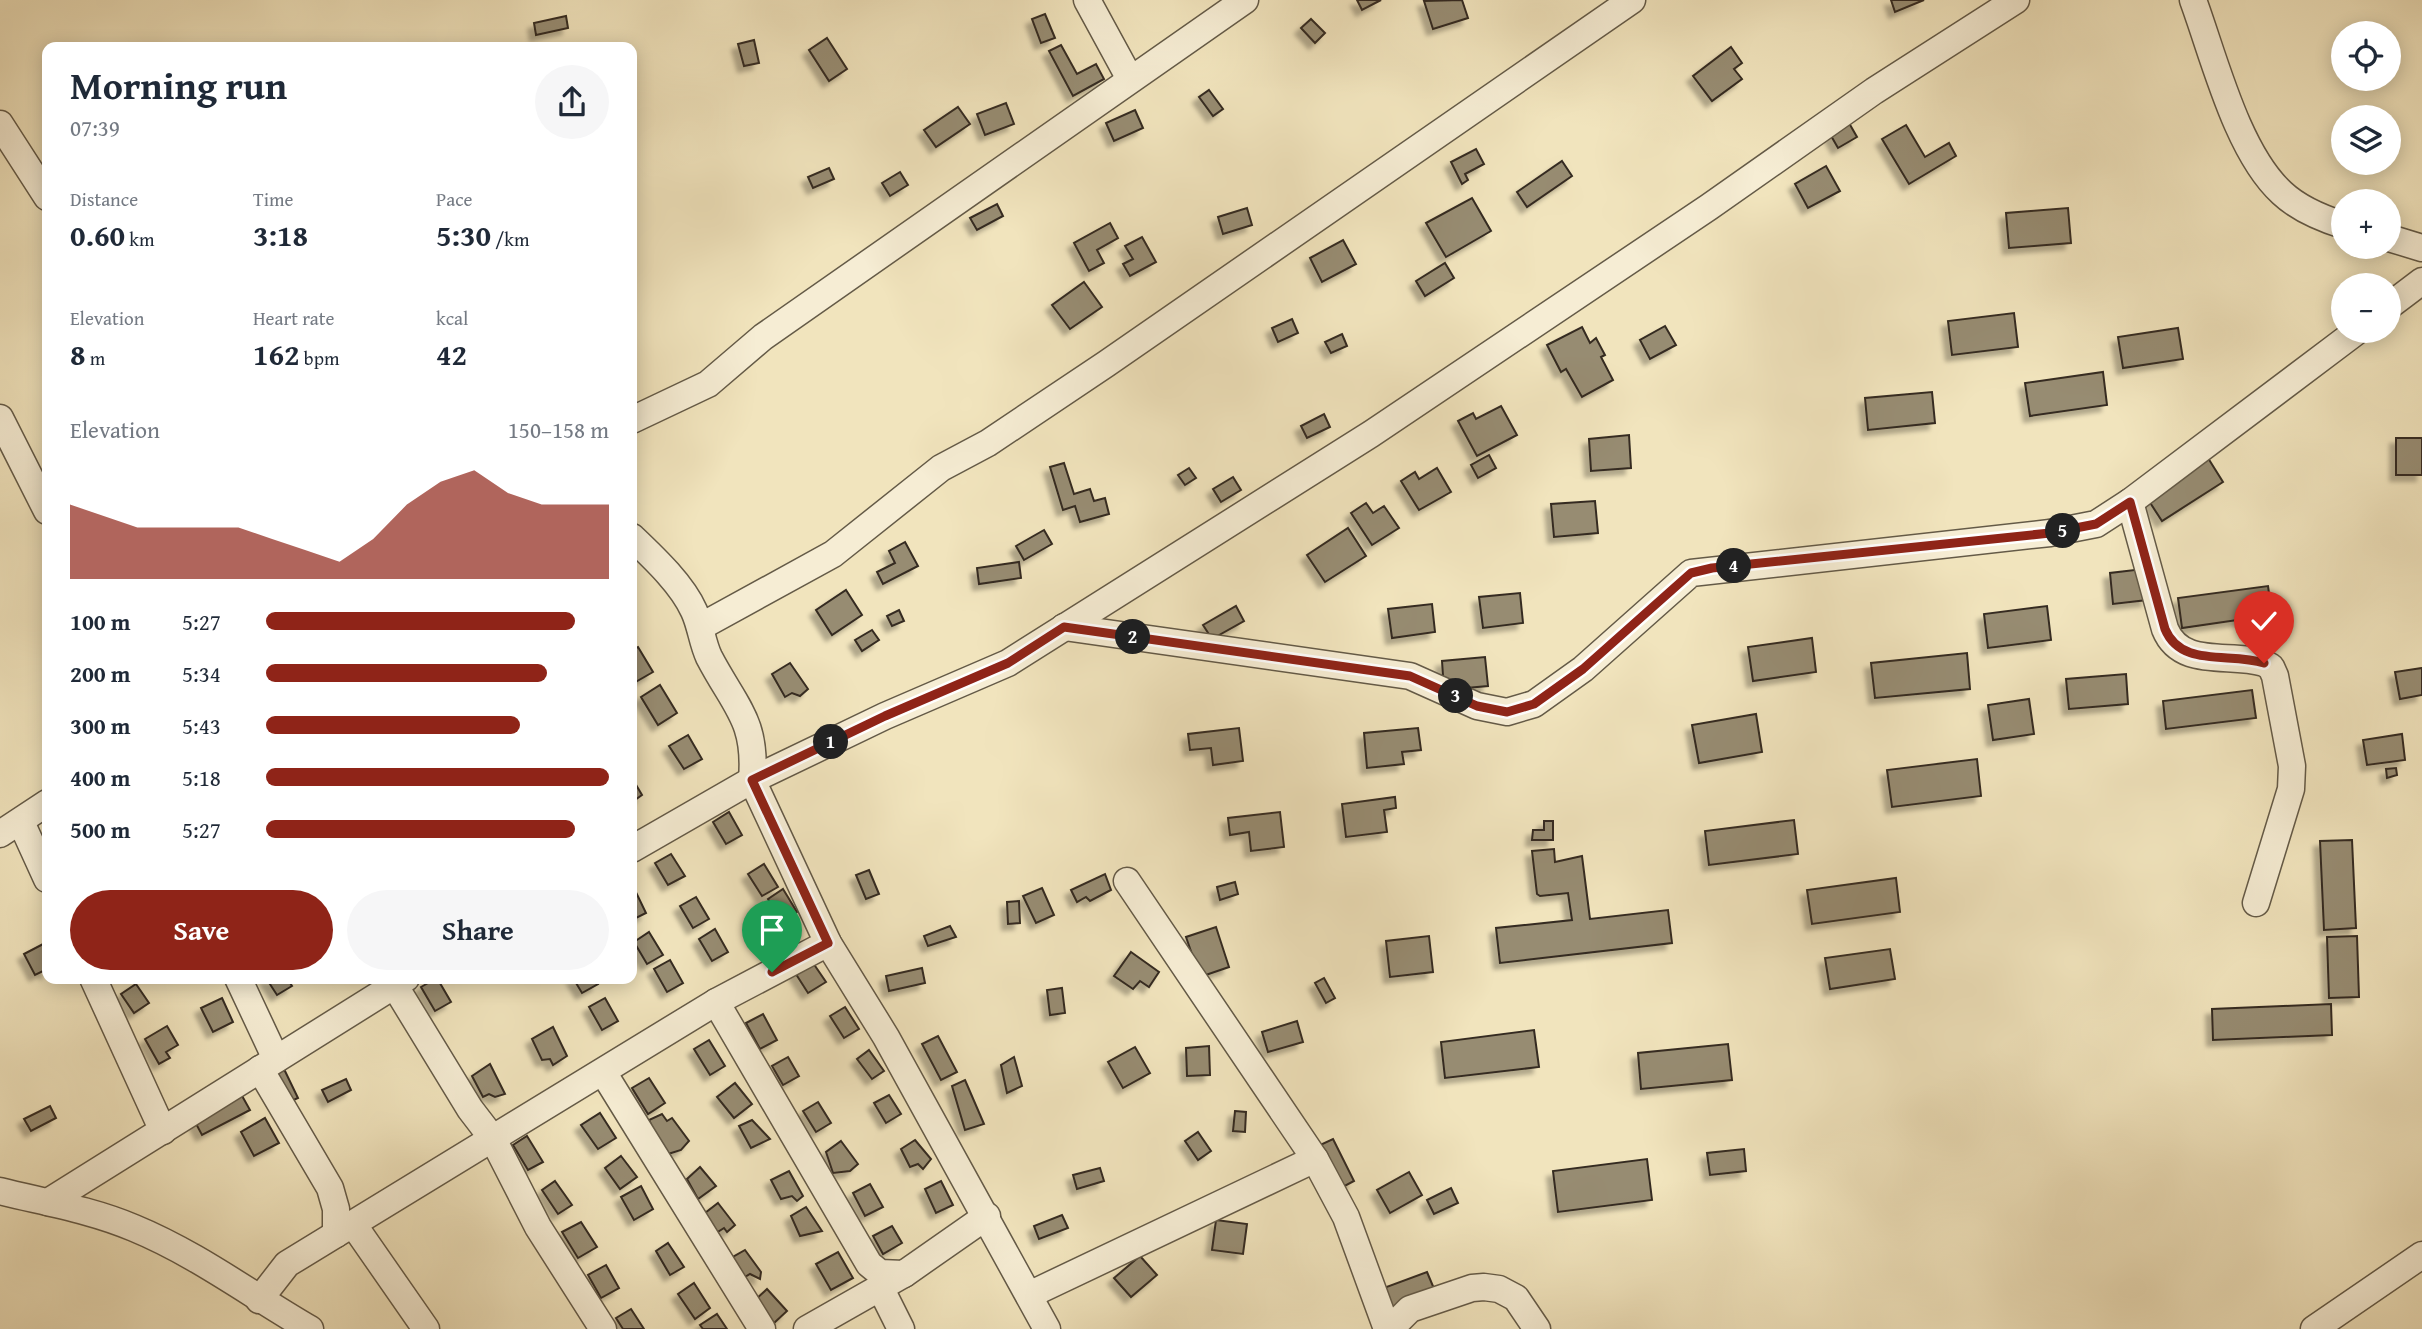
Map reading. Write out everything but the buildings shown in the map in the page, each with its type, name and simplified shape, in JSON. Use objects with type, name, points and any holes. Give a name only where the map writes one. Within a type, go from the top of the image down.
[{"type":"street","points":[[1087,0],[1130,79]]},
{"type":"street","points":[[637,418],[708,384],[763,337],[918,232],[1130,79],[1245,0]]},
{"type":"street","points":[[700,627],[833,554],[942,468],[988,443],[1117,356],[1632,0]]},
{"type":"street","points":[[637,846],[752,780],[885,716],[1008,663],[1382,426],[1709,207],[1874,90],[2016,0]]},
{"type":"street","points":[[2193,0],[2241,131],[2261,171],[2283,195],[2318,217],[2331,221]]},
{"type":"street","points":[[0,124],[42,189]]},
{"type":"street","points":[[2401,242],[2422,248]]},
{"type":"street","points":[[2401,297],[2422,281]]},
{"type":"street","points":[[1064,627],[1410,676],[1477,706],[1507,712],[1534,704],[1583,669],[1691,573],[1712,568],[2050,533],[2096,524],[2130,502],[2341,343]]},
{"type":"street","points":[[0,418],[42,501]]},
{"type":"street","points":[[2130,502],[2165,629],[2173,644],[2193,655],[2264,663],[2271,667],[2275,676],[2292,766],[2291,789],[2256,903]]},
{"type":"street","points":[[637,543],[694,609],[709,656],[749,727],[754,753],[752,780],[828,943],[886,1037],[1047,1329]]},
{"type":"street","points":[[42,806],[10,828],[42,872]]},
{"type":"street","points":[[1127,881],[1315,1159],[1346,1217],[1388,1329],[1410,1309],[1472,1288],[1484,1287],[1499,1289],[1516,1298],[1536,1329]]},
{"type":"street","points":[[259,1300],[288,1264],[716,1002],[828,943]]},
{"type":"street","points":[[96,984],[163,1130]]},
{"type":"street","points":[[240,984],[268,1064],[330,1188],[344,1229],[426,1329]]},
{"type":"street","points":[[48,1202],[392,984]]},
{"type":"street","points":[[399,984],[470,1109],[493,1139],[538,1227],[603,1329]]},
{"type":"street","points":[[716,1002],[869,1264],[880,1273],[904,1274]]},
{"type":"street","points":[[603,1072],[762,1329]]},
{"type":"street","points":[[1029,1295],[1315,1159]]},
{"type":"street","points":[[2,1184],[48,1202],[133,1227],[229,1277],[259,1300],[310,1329]]},
{"type":"street","points":[[807,1329],[904,1274],[987,1216]]},
{"type":"street","points":[[2314,1329],[2422,1255]]},
{"type":"street","points":[[880,1287],[901,1329]]},
{"type":"route","points":[[772,972],[828,943],[752,780],[885,716],[1008,663],[1064,627],[1410,676],[1477,706],[1507,712],[1534,704],[1583,669],[1672,587],[1691,573],[1712,568],[2050,533],[2096,524],[2130,502],[2165,629],[2173,644],[2183,652],[2193,655],[2264,663]]}]
